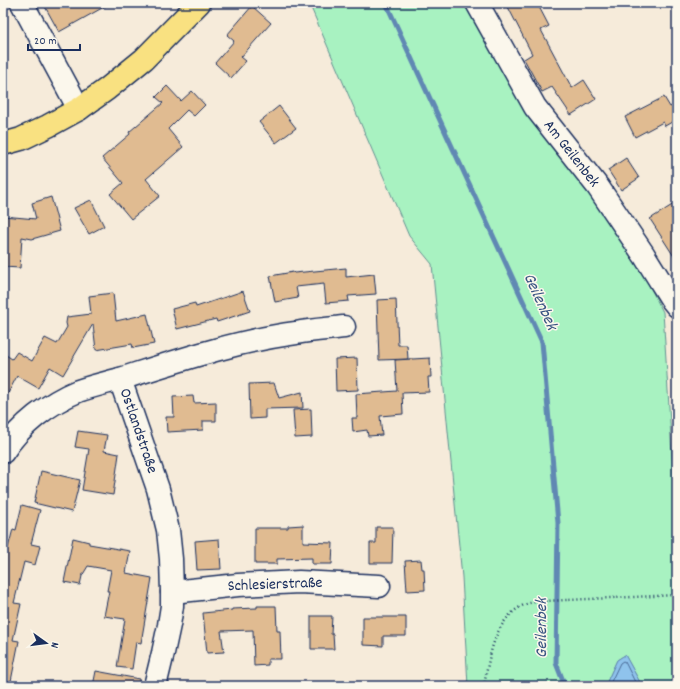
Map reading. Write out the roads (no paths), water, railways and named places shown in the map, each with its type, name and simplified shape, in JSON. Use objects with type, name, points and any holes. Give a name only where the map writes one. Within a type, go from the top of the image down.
[{"type":"main road","points":[[3,144],[21,139],[48,126],[79,108],[107,89],[144,58],[199,3]]},
{"type":"street","points":[[22,3],[79,108]]},
{"type":"street","name":"Am Geilenbek","points":[[477,3],[535,107],[598,187],[675,303]]},
{"type":"street","name":"Ostlandstraße","points":[[155,686],[169,625],[172,592],[168,530],[158,489],[120,379],[228,347],[295,333],[344,327]]},
{"type":"street","points":[[3,452],[19,431],[49,407],[65,397],[92,386],[120,379]]},
{"type":"street","name":"Schlesierstraße","points":[[172,592],[238,585],[299,582],[379,586]]},
{"type":"water","points":[[625,655],[642,686],[605,686],[617,660]]},
{"type":"waterway","name":"Geilenbek","points":[[386,3],[542,342],[558,523],[556,663],[565,686]]}]
